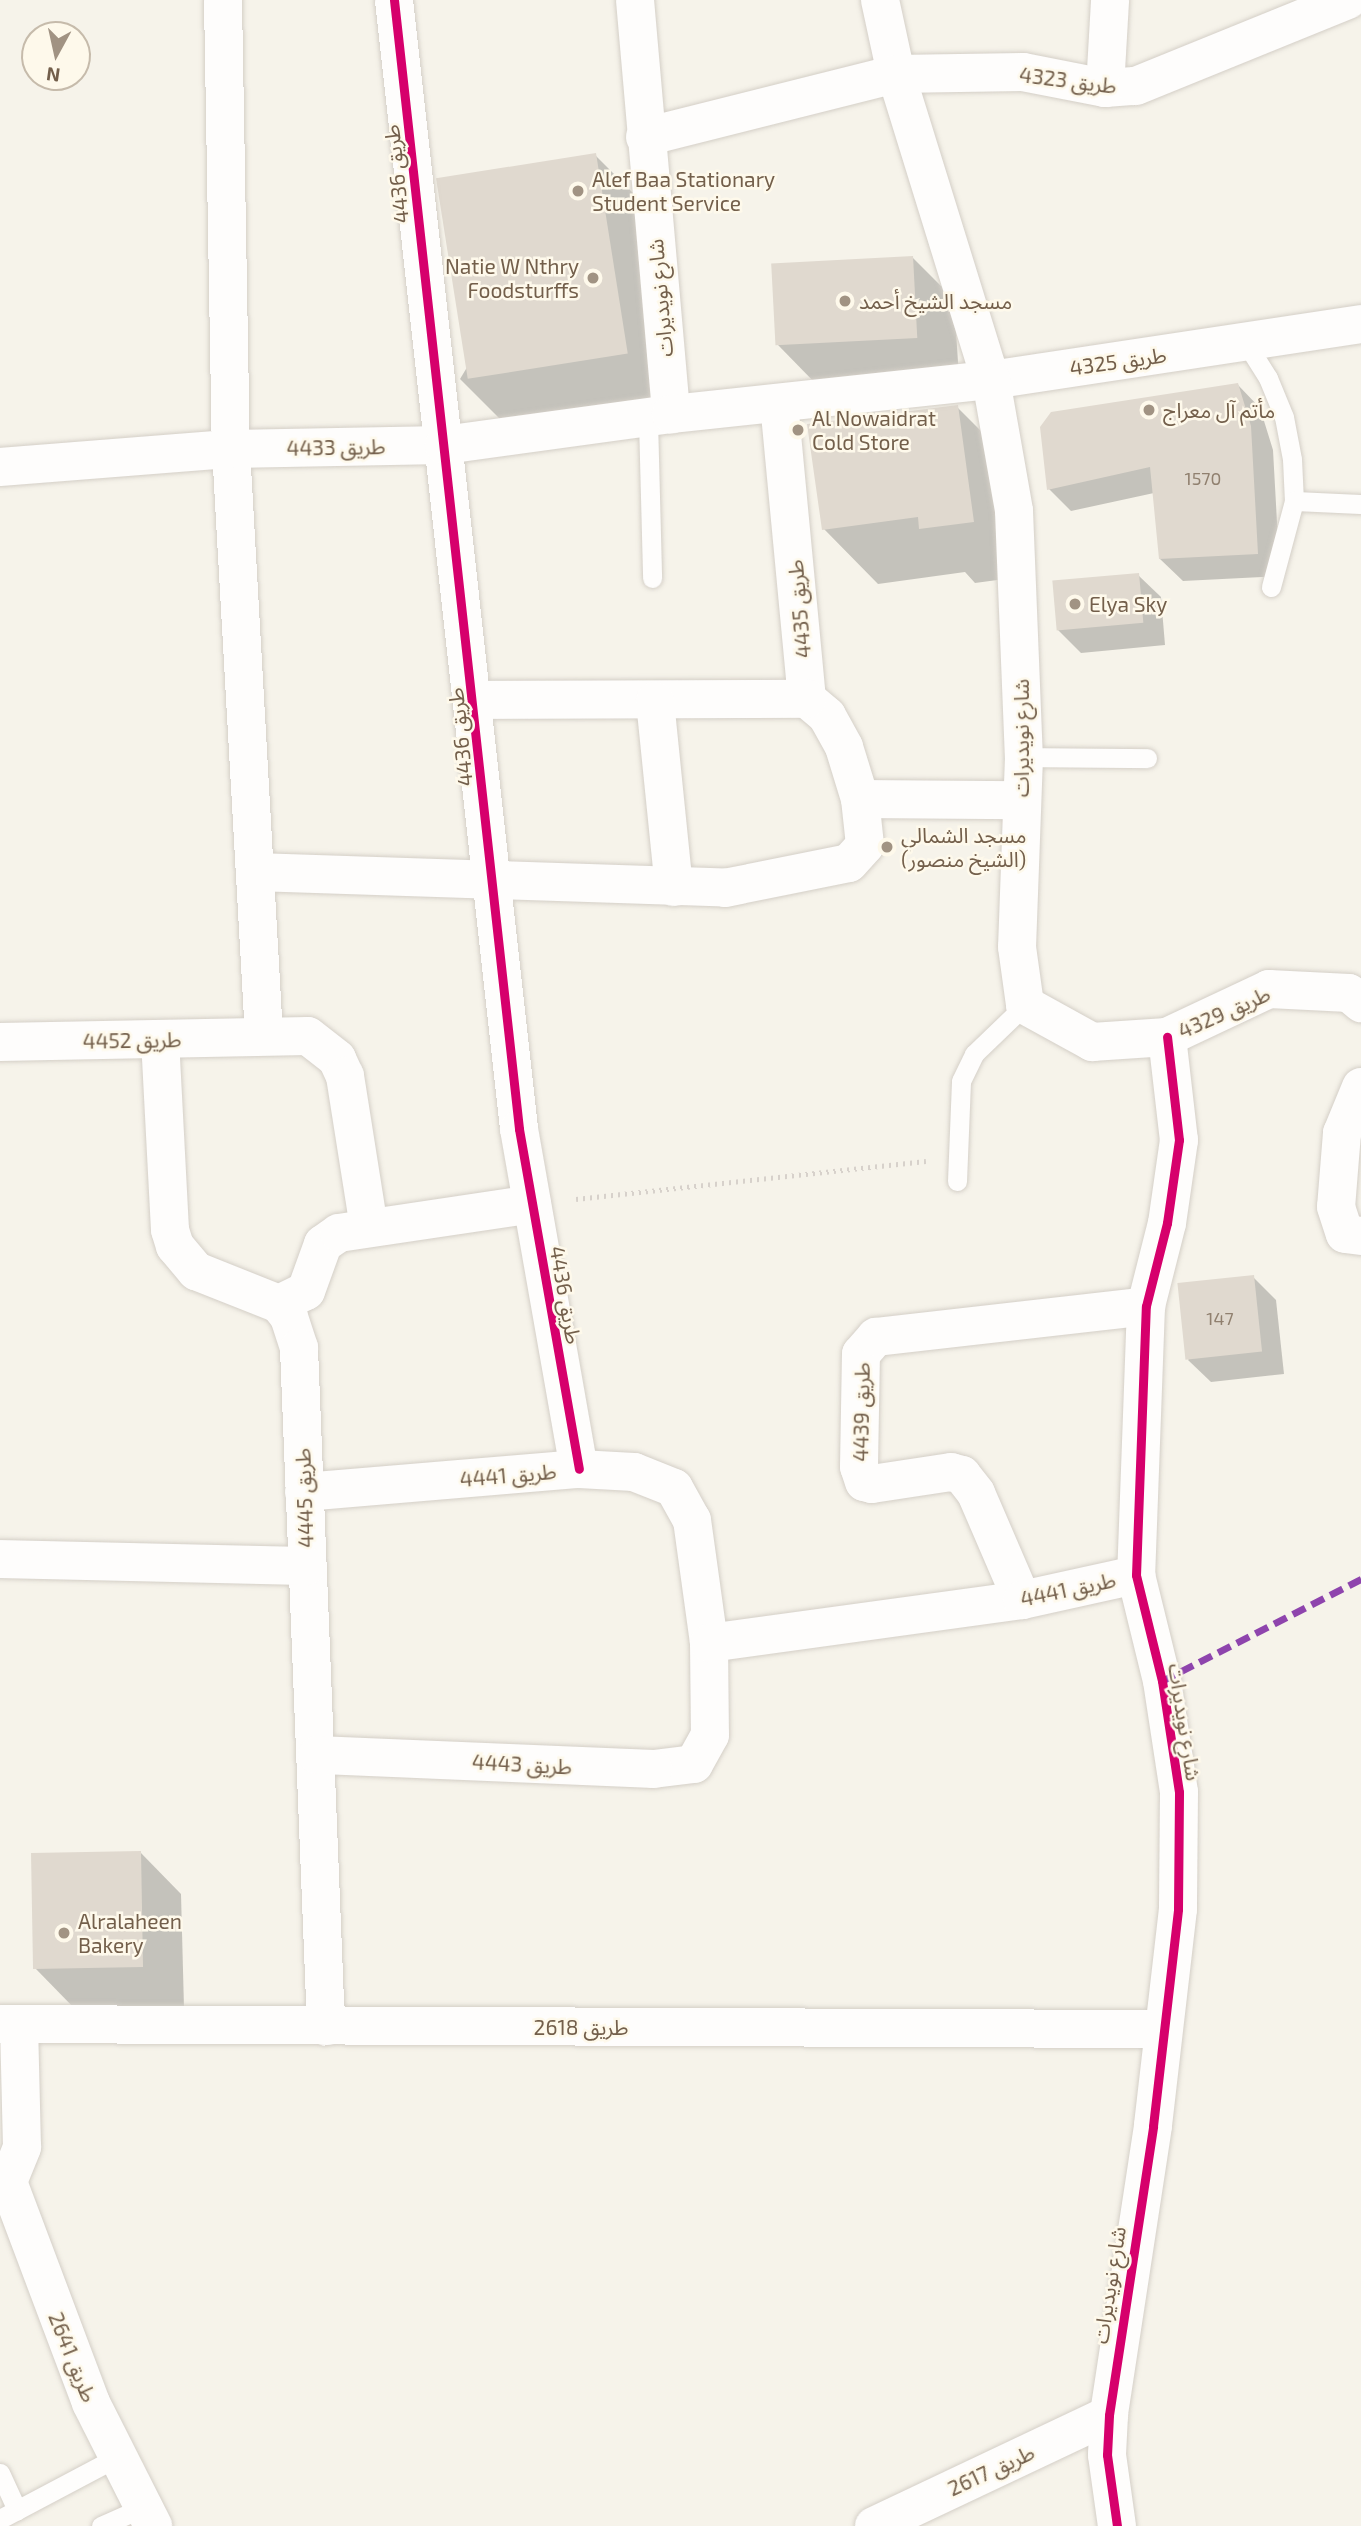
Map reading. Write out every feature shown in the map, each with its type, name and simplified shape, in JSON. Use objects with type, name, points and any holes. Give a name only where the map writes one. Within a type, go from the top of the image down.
[{"type":"street","points":[[223,0],[232,449],[264,1036]]},
{"type":"street","name":"طريق 4436","points":[[394,0],[474,700],[519,1129],[579,1469]]},
{"type":"street","name":"شارع نويديرات","points":[[635,0],[660,417]]},
{"type":"street","points":[[660,417],[991,380],[896,74],[880,0]]},
{"type":"street","points":[[1105,88],[1110,0]]},
{"type":"street","name":"طريق 4323","points":[[645,137],[896,74],[1023,72],[1105,88],[1136,86],[1348,0]]},
{"type":"street","name":"طريق 4325","points":[[991,380],[1361,324]]},
{"type":"street","name":"شارع نويديرات","points":[[991,380],[1014,511],[1024,757],[1017,947],[1025,1005]]},
{"type":"street","name":"طريق 4435","points":[[779,403],[807,699]]},
{"type":"street","name":"طريق 4433","points":[[0,467],[232,449],[444,446],[660,417]]},
{"type":"street","points":[[255,872],[725,888],[849,863],[865,845],[860,799],[844,747],[827,716],[807,699],[474,700]]},
{"type":"street","points":[[655,701],[674,887]]},
{"type":"street","points":[[860,799],[1021,800]]},
{"type":"street","name":"طريق 4329","points":[[1167,1037],[1269,989],[1349,993],[1361,1003]]},
{"type":"street","points":[[1025,1005],[1092,1042],[1167,1037]]},
{"type":"street","name":"طريق 4452","points":[[0,1042],[308,1036],[337,1059],[345,1076],[369,1227]]},
{"type":"street","name":"شارع نويديرات","points":[[1117,2526],[1107,2455],[1109,2415],[1153,2126],[1162,2029],[1178,1909],[1178,1792],[1162,1681],[1136,1574],[1146,1306],[1167,1223],[1179,1140],[1167,1037]]},
{"type":"street","points":[[160,1040],[170,1230],[175,1246],[196,1271],[279,1304],[312,1283],[319,1253],[330,1237],[369,1227],[532,1204]]},
{"type":"street","points":[[1353,1235],[1336,1207],[1342,1133],[1361,1087]]},
{"type":"street","name":"طريق 4445","points":[[279,1304],[289,1317],[299,1348],[326,2026]]},
{"type":"street","name":"طريق 4439","points":[[1022,1600],[976,1493],[962,1475],[951,1472],[872,1485],[864,1482],[859,1467],[861,1354],[876,1338],[1146,1306]]},
{"type":"street","name":"طريق 4441","points":[[304,1492],[579,1469],[634,1472],[674,1488],[692,1520],[709,1643],[710,1735]]},
{"type":"street","points":[[0,1559],[307,1566]]},
{"type":"street","name":"طريق 4441","points":[[709,1643],[1022,1600],[1136,1574]]},
{"type":"street","name":"طريق 4443","points":[[317,1755],[653,1769],[694,1764],[710,1735]]},
{"type":"street","name":"طريق 2618","points":[[9,2024],[1162,2029]]},
{"type":"street","name":"طريق 2641","points":[[9,2024],[22,2147],[4,2177],[51,2304],[117,2457],[149,2516]]},
{"type":"street","name":"طريق 2617","points":[[873,2526],[1109,2415]]},
{"type":"lane","points":[[1246,343],[1268,378],[1284,418],[1293,459],[1294,501],[1271,587]]},
{"type":"lane","points":[[652,578],[660,417]]},
{"type":"lane","points":[[1294,501],[1361,504]]},
{"type":"lane","points":[[1024,757],[1147,758]]},
{"type":"lane","points":[[957,1181],[961,1081],[974,1054],[1025,1005]]},
{"type":"lane","points":[[0,2473],[5,2516],[117,2457]]},
{"type":"lane","points":[[101,2526],[149,2516]]},
{"type":"path","points":[[532,1204],[958,1157]]},
{"type":"building","points":[[596,153],[628,354],[468,379],[436,178]]},
{"type":"building","name":"مسجد الشيخ أحمد","points":[[913,256],[917,338],[775,345],[771,263]]},
{"type":"building","points":[[1238,383],[1251,426],[1258,554],[1159,559],[1150,467],[1047,490],[1040,427],[1051,412]]},
{"type":"building","points":[[958,405],[974,522],[919,529],[918,517],[822,530],[807,424]]},
{"type":"building","points":[[1139,573],[1143,623],[1057,630],[1052,581]]},
{"type":"building","points":[[1254,1275],[1262,1352],[1185,1360],[1177,1283]]},
{"type":"building","points":[[141,1851],[143,1967],[33,1969],[31,1853]]},
{"type":"marked path","points":[[1162,1681],[1361,1579]]},
{"type":"cycle path","points":[[394,0],[519,1129],[579,1469]]},
{"type":"cycle path","points":[[1117,2526],[1107,2455],[1109,2415],[1153,2126],[1178,1909],[1179,1792],[1162,1681],[1136,1575],[1146,1306],[1167,1223],[1179,1140],[1167,1037]]},
{"type":"place","name":"Alef Baa Stationary Student Service","points":[[578,191]]},
{"type":"place","name":"Natie W Nthry Foodsturffs","points":[[593,278]]},
{"type":"place","name":"مسجد الشيخ أحمد","points":[[845,301]]},
{"type":"place","name":"مأتم آل معراج","points":[[1149,410]]},
{"type":"place","name":"Al Nowaidrat Cold Store","points":[[798,430]]},
{"type":"place","name":"Elya Sky","points":[[1075,604]]},
{"type":"place","name":"مسجد الشمالي (الشيخ منصور)","points":[[887,847]]},
{"type":"place","name":"Alralaheen Bakery","points":[[64,1933]]}]
